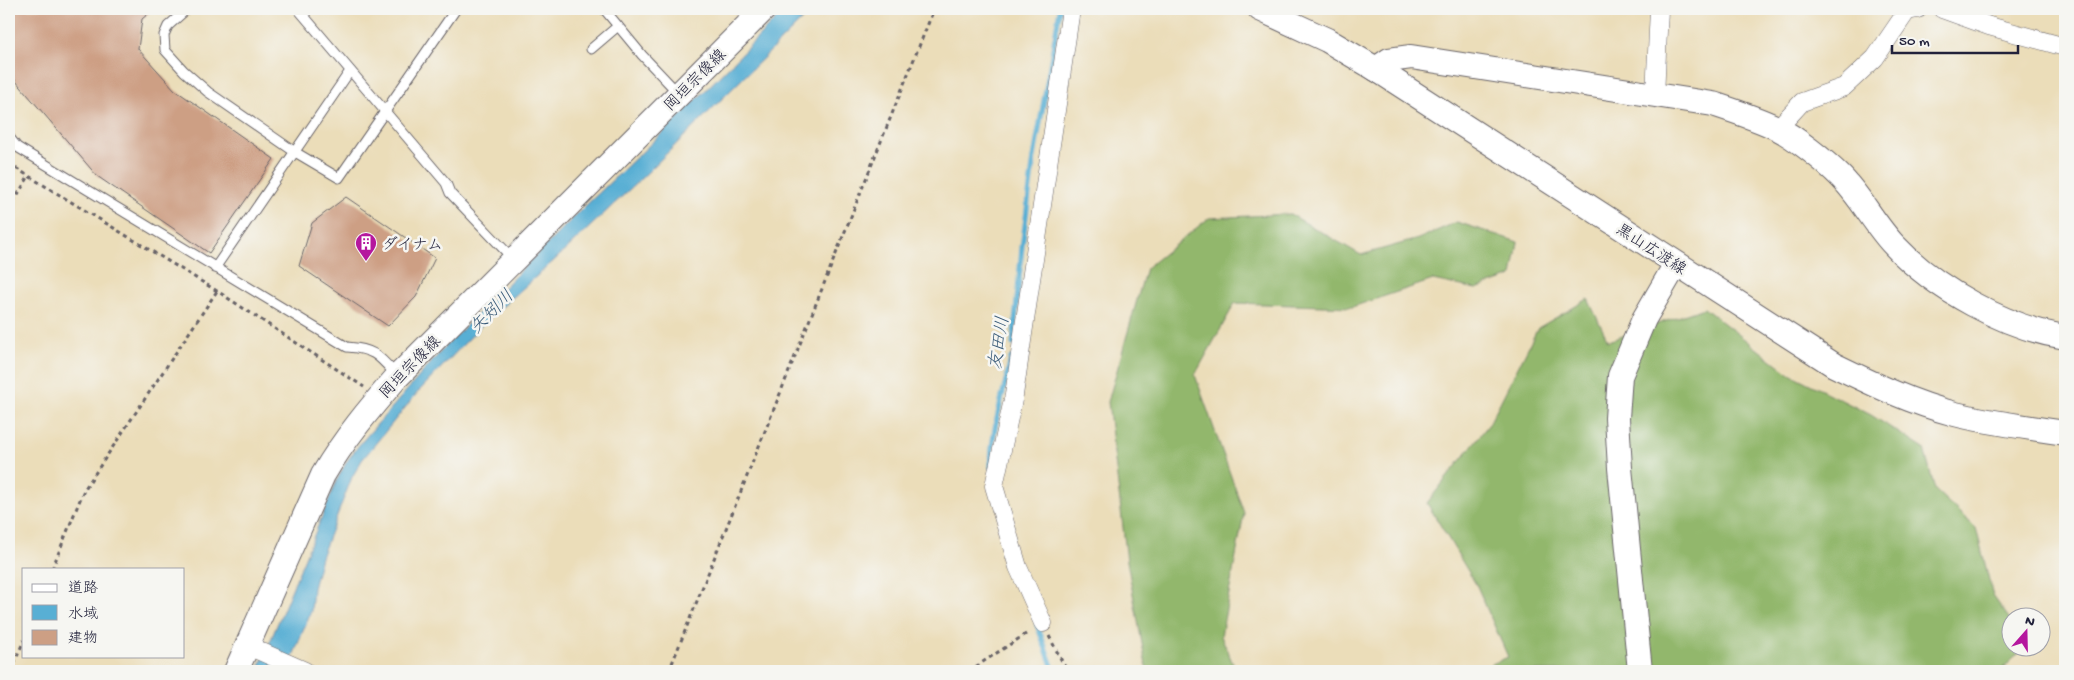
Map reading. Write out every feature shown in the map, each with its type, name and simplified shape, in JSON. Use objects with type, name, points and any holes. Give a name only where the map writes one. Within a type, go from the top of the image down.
[{"type":"main road","name":"岡垣宗像線","points":[[236,671],[323,475],[338,449],[379,397],[397,376],[764,9]]},
{"type":"main road","name":"黒山広渡線","points":[[1275,12],[1376,68],[1834,365],[1910,400],[1954,414],[2065,433]]},
{"type":"main road","points":[[1376,68],[1390,60],[1411,57],[1712,104],[1778,128],[1840,176],[1859,198],[1873,220],[1894,246],[1934,279],[1965,300],[2006,319],[2028,328],[2065,338]]},
{"type":"main road","points":[[1640,671],[1620,468],[1617,418],[1620,376],[1644,319],[1676,264]]},
{"type":"street","points":[[1043,623],[1018,567],[994,486],[1014,395],[1071,9]]},
{"type":"street","points":[[1655,96],[1659,9]]},
{"type":"street","points":[[1778,128],[1802,102],[1844,87],[1875,58],[1907,11],[1918,9]]},
{"type":"street","points":[[1942,9],[1989,26],[2065,47]]},
{"type":"street","points":[[246,645],[305,671]]},
{"type":"lane","points":[[186,9],[168,26],[164,35],[166,50],[184,71],[208,92],[296,152],[339,178],[456,9]]},
{"type":"lane","points":[[298,9],[446,184],[450,194],[514,261]]},
{"type":"lane","points":[[604,9],[679,94]]},
{"type":"lane","points":[[591,49],[618,26]]},
{"type":"lane","points":[[215,268],[350,71]]},
{"type":"lane","points":[[9,138],[17,147],[348,347],[361,348],[378,355],[397,376]]},
{"type":"path","points":[[669,671],[934,9]]},
{"type":"path","points":[[9,164],[217,291],[379,397]]},
{"type":"path","points":[[9,209],[29,176]]},
{"type":"path","points":[[52,568],[84,490],[217,291]]},
{"type":"path","points":[[969,671],[1043,623],[1067,671]]},
{"type":"path","points":[[11,671],[22,645]]},
{"type":"green space","points":[[1290,214],[1361,255],[1418,239],[1457,222],[1518,242],[1512,276],[1476,289],[1433,280],[1352,307],[1235,303],[1195,375],[1244,513],[1221,636],[1236,671],[1147,671],[1127,561],[1108,402],[1146,268],[1209,218]]},
{"type":"green space","points":[[1588,299],[1608,341],[1704,308],[1790,374],[1871,415],[1924,449],[1935,490],[1976,528],[1993,596],[2002,608],[2002,658],[2014,658],[2000,671],[1476,671],[1508,657],[1477,586],[1427,503],[1489,424],[1538,328]]},
{"type":"water","name":"矢矧川","points":[[786,9],[813,9],[648,172],[558,257],[484,323],[418,392],[362,460],[352,477],[321,557],[313,588],[311,611],[287,671],[258,671],[337,480],[347,461],[359,445],[444,348],[581,210],[683,113]]},
{"type":"building","points":[[9,9],[154,9],[142,19],[138,49],[175,90],[274,159],[209,253],[97,176],[9,73]]},
{"type":"building","name":"ダイナム","points":[[346,197],[435,258],[416,297],[388,326],[299,266],[312,223]]},
{"type":"waterway","name":"友田川","points":[[1013,344],[1022,247],[1034,157],[1060,9]]},
{"type":"waterway","name":"友田川","points":[[991,467],[995,426],[1011,358]]},
{"type":"waterway","name":"友田川","points":[[1037,625],[1054,671]]},
{"type":"place","name":"ダイナム","points":[[366,262]]}]
